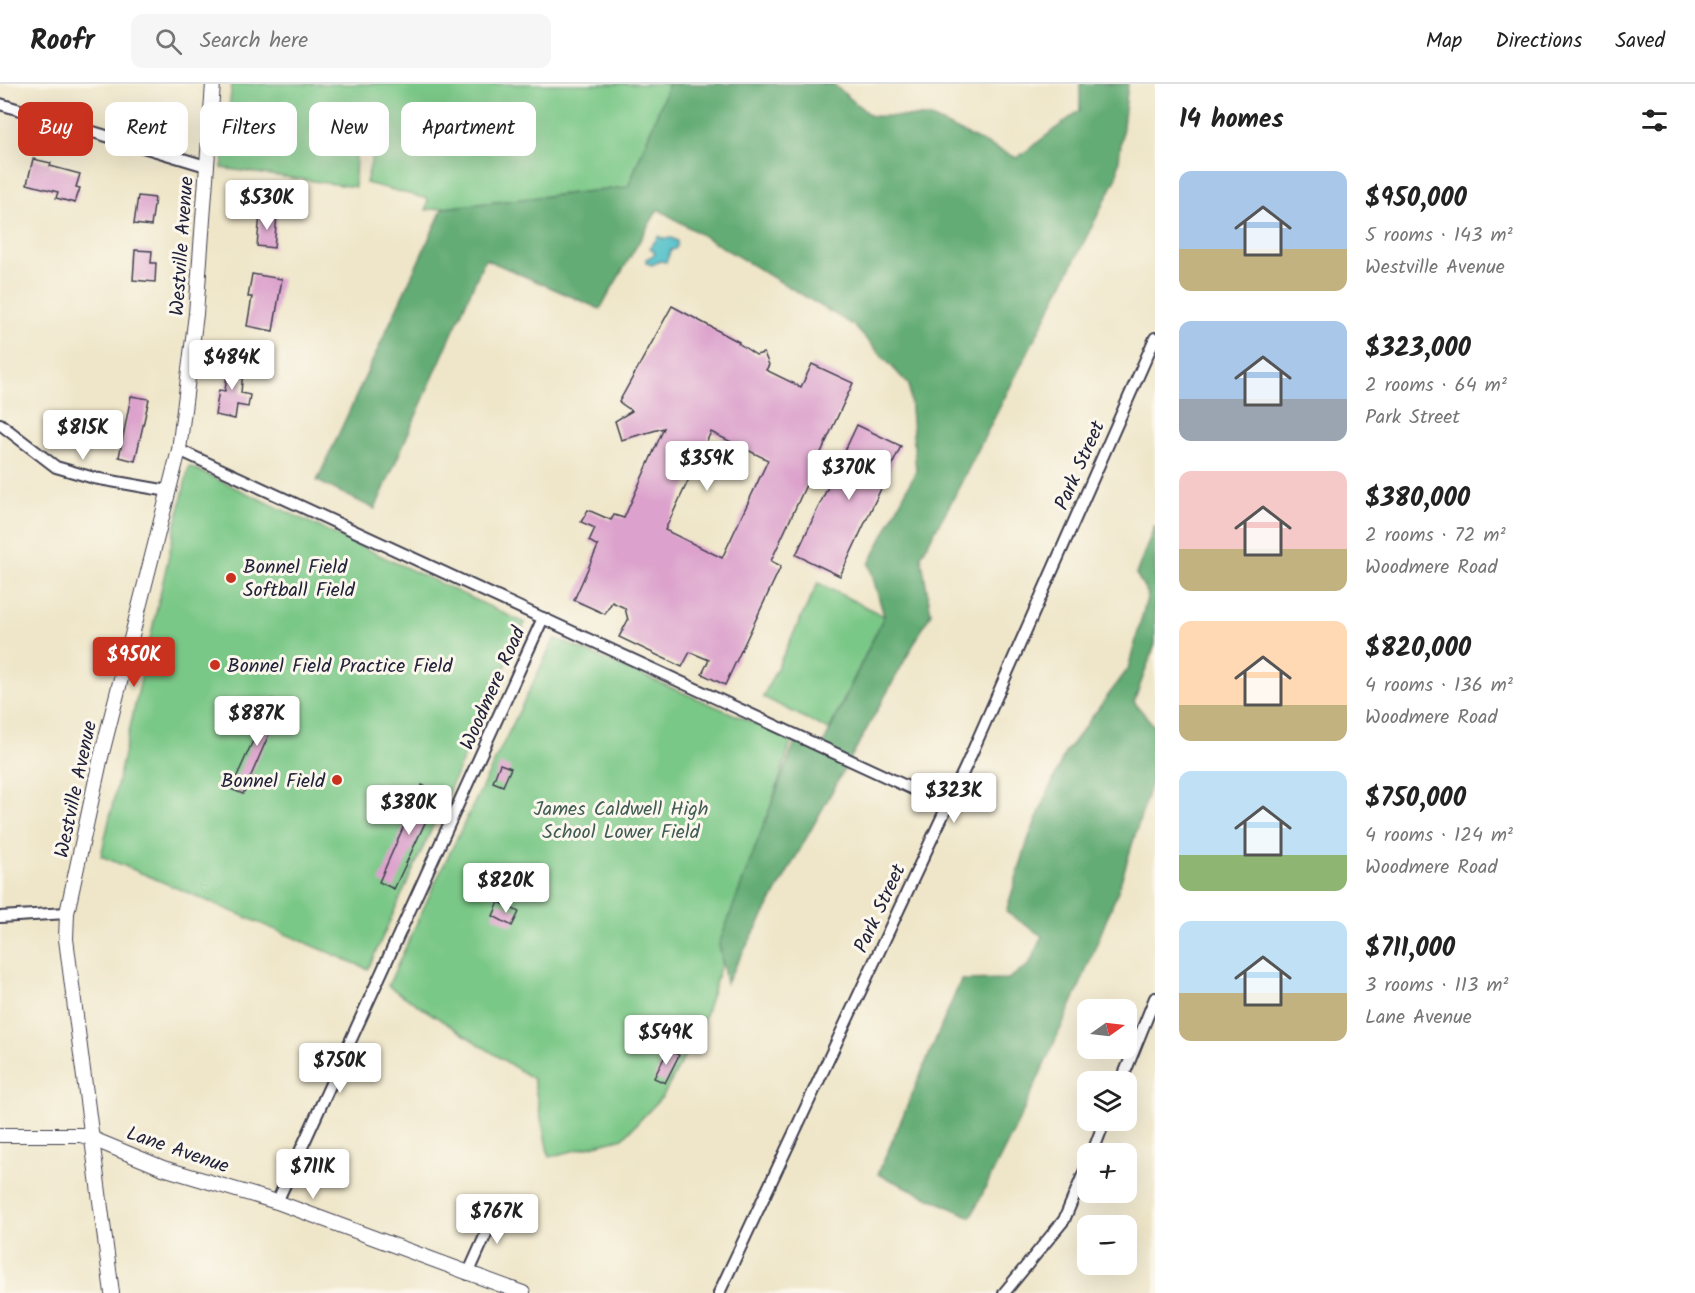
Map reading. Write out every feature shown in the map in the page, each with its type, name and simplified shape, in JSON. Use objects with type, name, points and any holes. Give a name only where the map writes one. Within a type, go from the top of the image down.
[{"type":"street","name":"Westville Avenue","points":[[112,1293],[66,939],[67,913],[100,761],[179,450],[196,314],[213,84]]},
{"type":"street","points":[[0,104],[206,166]]},
{"type":"street","name":"Park Street","points":[[719,1293],[947,805],[1155,338]]},
{"type":"street","points":[[1143,365],[1155,370]]},
{"type":"street","points":[[0,424],[56,467],[94,478],[168,491]]},
{"type":"street","name":"Woodmere Road","points":[[179,450],[543,618],[277,1202]]},
{"type":"street","points":[[543,618],[729,702],[947,805]]},
{"type":"street","points":[[0,917],[67,913]]},
{"type":"street","points":[[1125,1071],[1155,998]]},
{"type":"street","name":"Lane Avenue","points":[[0,1135],[81,1135],[163,1168],[277,1202],[523,1293]]},
{"type":"street","points":[[1004,1293],[1064,1220],[1077,1189]]},
{"type":"street","points":[[468,1274],[499,1205]]},
{"type":"green space","points":[[232,84],[669,84],[628,187],[426,210],[428,199],[366,183],[373,156],[389,156],[389,102],[309,102],[309,156],[356,156],[355,187],[222,168],[223,156],[297,156],[297,102],[230,102]]},
{"type":"green space","points":[[669,84],[833,84],[871,116],[929,117],[1017,158],[1080,110],[1080,84],[1128,84],[1117,177],[954,497],[921,556],[931,613],[726,983],[719,944],[796,739],[820,751],[884,616],[869,564],[916,471],[909,385],[853,325],[658,209],[600,309],[485,259],[375,509],[317,481],[443,208],[628,187]]},
{"type":"green space","name":"Bonnel Field","points":[[189,466],[525,623],[368,969],[101,856]]},
{"type":"green space","points":[[1155,525],[1155,644],[1134,702],[1155,727],[1155,770],[1118,891],[1078,990],[1022,1114],[971,1217],[878,1174],[961,980],[1008,979],[1029,965],[1042,936],[1006,912],[1029,837],[1065,753],[1128,669],[1148,594],[1136,574]]},
{"type":"green space","points":[[818,583],[884,616],[829,730],[763,697]]},
{"type":"green space","name":"James Caldwell High School Lower Field","points":[[555,638],[792,739],[703,1022],[663,1096],[623,1138],[549,1157],[533,1079],[388,986],[435,883]]},
{"type":"water","points":[[659,236],[663,239],[672,238],[677,241],[677,246],[671,250],[666,262],[660,261],[652,265],[646,263],[646,259],[655,253],[650,248]]},
{"type":"building","points":[[33,159],[80,174],[76,187],[80,188],[75,203],[56,198],[58,192],[27,184]]},
{"type":"building","points":[[138,196],[155,198],[151,226],[134,224]]},
{"type":"building","points":[[260,214],[277,215],[274,248],[257,246]]},
{"type":"building","points":[[135,250],[152,251],[151,263],[156,263],[155,282],[133,280]]},
{"type":"building","points":[[252,274],[282,279],[273,331],[247,326],[252,297],[248,297]]},
{"type":"building","points":[[672,306],[739,342],[756,355],[764,353],[769,365],[766,370],[801,387],[812,364],[853,383],[771,561],[781,566],[725,685],[702,674],[709,660],[690,652],[682,667],[619,637],[628,620],[625,608],[612,602],[605,614],[574,600],[598,546],[589,541],[595,528],[581,522],[588,510],[611,520],[614,515],[624,518],[664,428],[621,440],[615,421],[632,411],[619,402]],"holes":[[[711,432],[768,460],[722,558],[665,530]]]},
{"type":"building","points":[[229,357],[244,359],[241,393],[250,395],[248,407],[237,405],[235,419],[215,415],[219,390],[225,391]]},
{"type":"building","points":[[131,396],[149,399],[135,461],[119,457]]},
{"type":"building","points":[[857,425],[901,446],[840,576],[796,555]]},
{"type":"building","points":[[272,699],[283,702],[243,794],[231,789]]},
{"type":"building","points":[[500,764],[511,768],[503,786],[493,782]]},
{"type":"building","points":[[422,785],[439,793],[394,889],[379,882]]},
{"type":"building","points":[[499,902],[519,912],[512,926],[493,916]]},
{"type":"building","points":[[668,1050],[679,1055],[665,1083],[654,1078]]},
{"type":"place","name":"Bonnel Field Softball Field","points":[[231,578]]},
{"type":"place","name":"Bonnel Field Practice Field","points":[[215,665]]},
{"type":"place","name":"Bonnel Field","points":[[337,780]]}]
